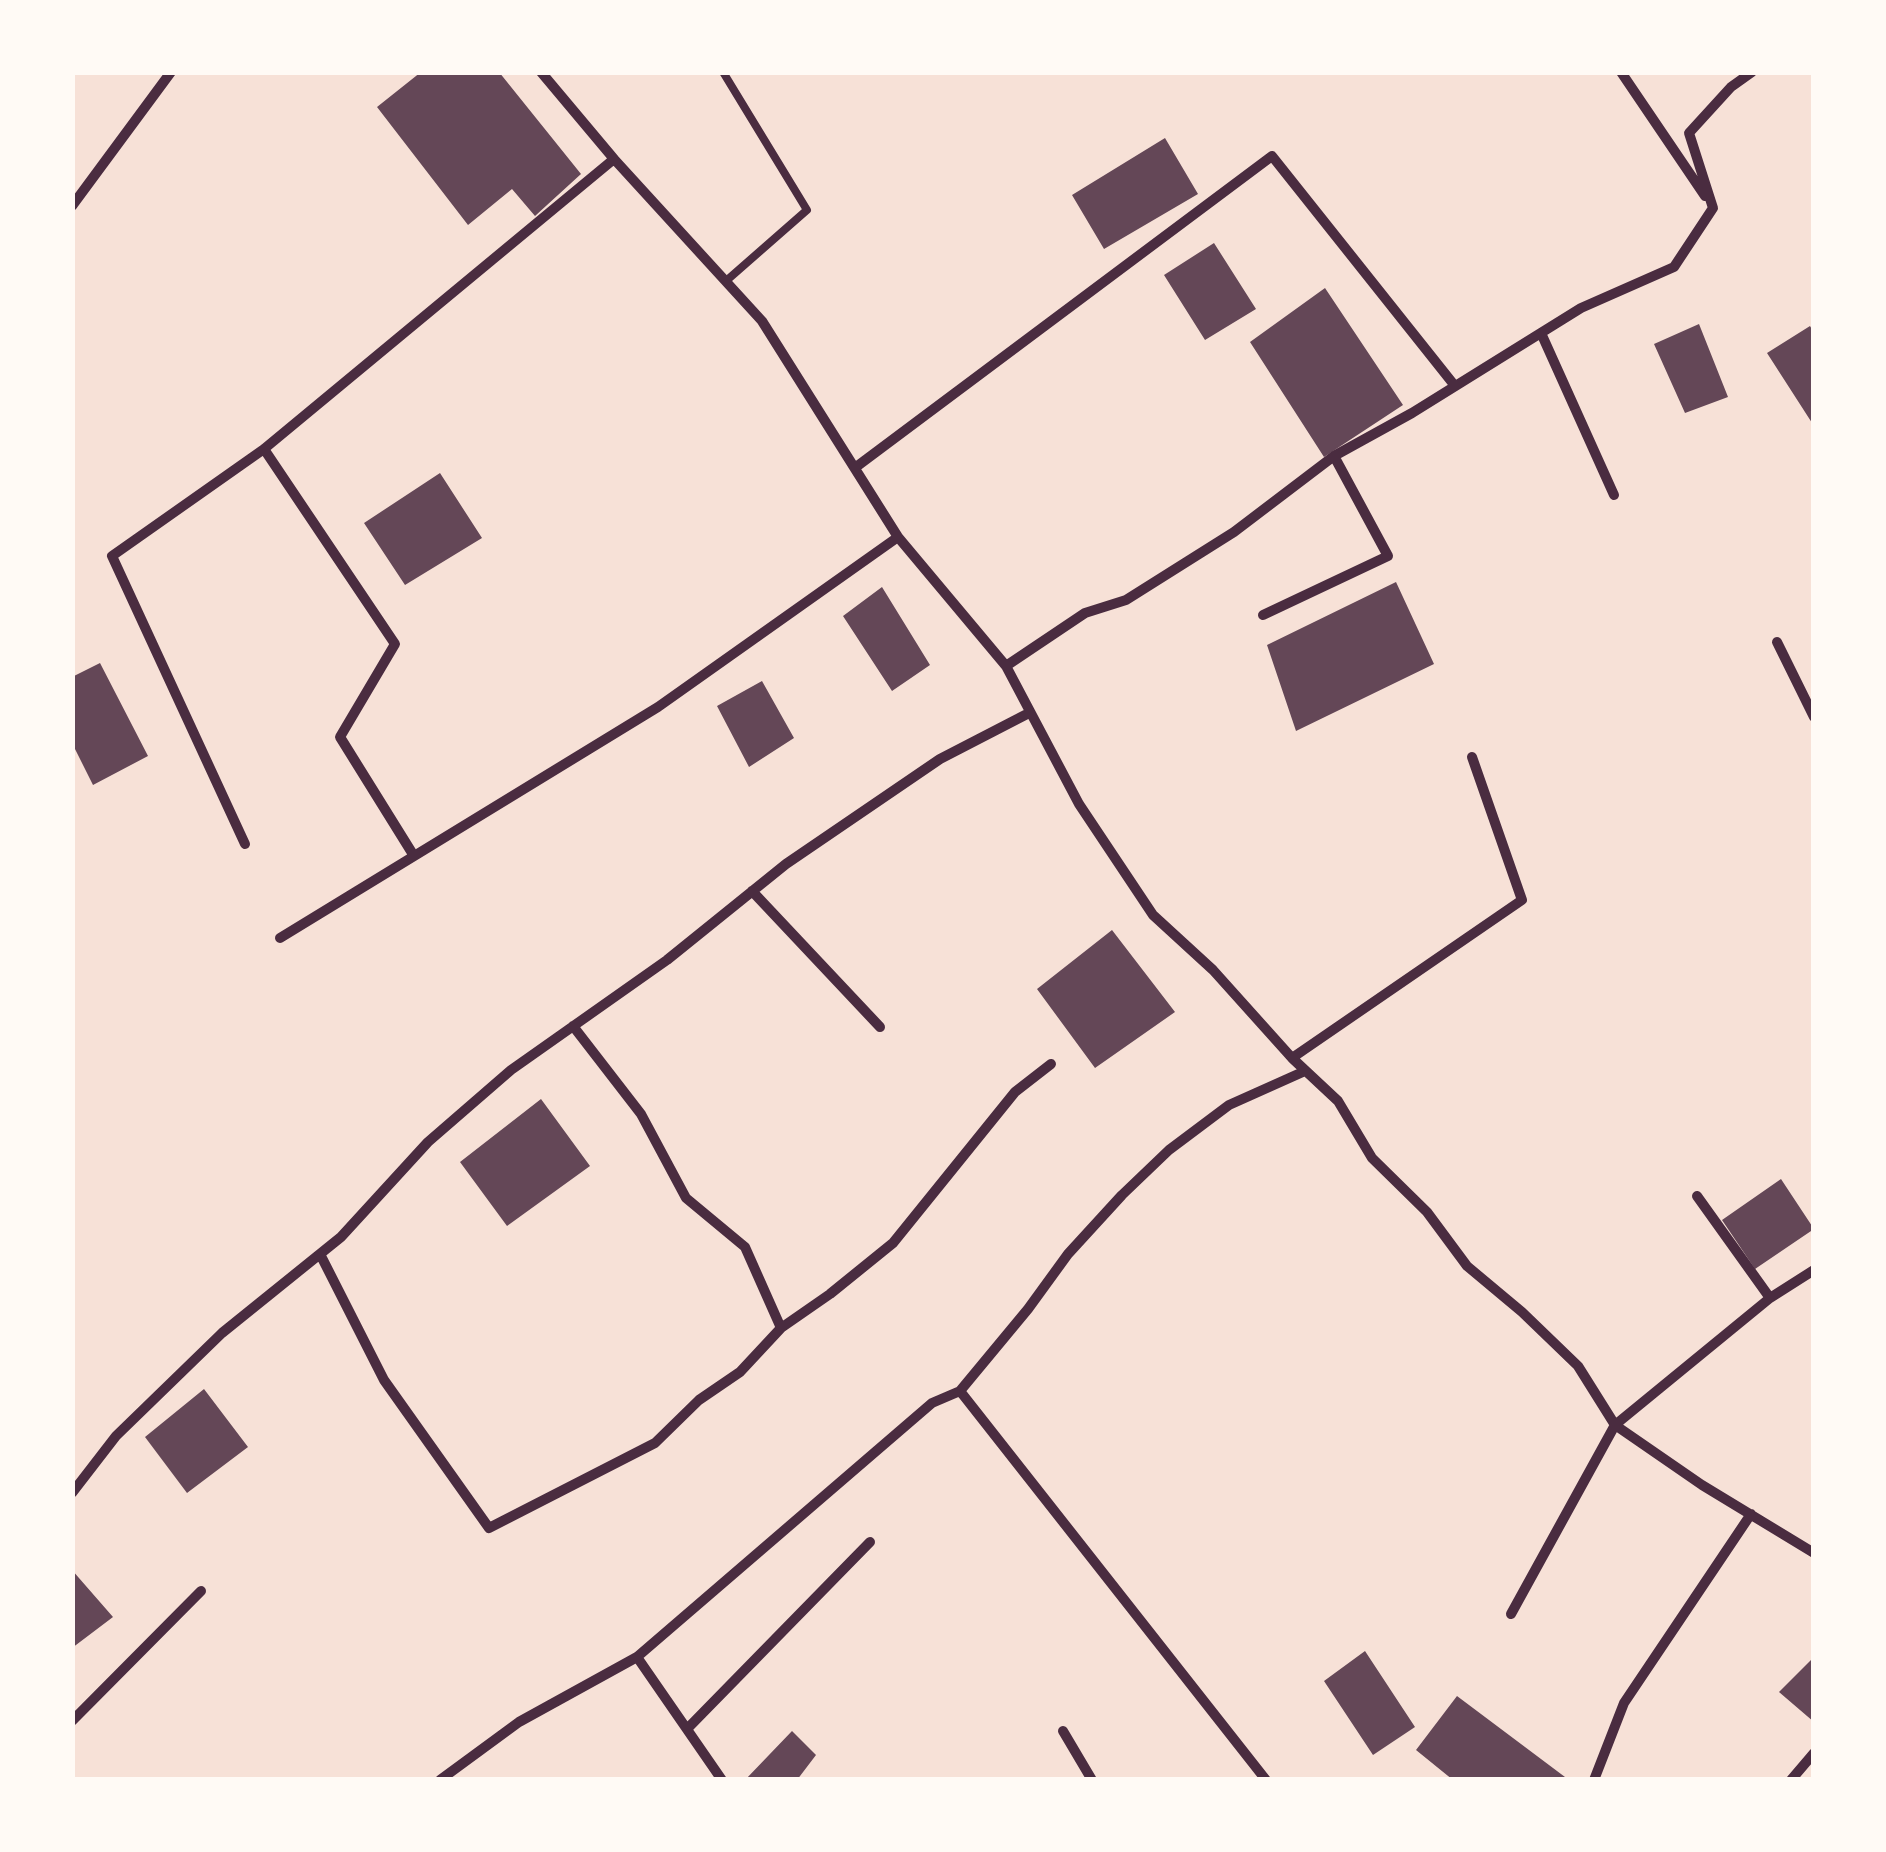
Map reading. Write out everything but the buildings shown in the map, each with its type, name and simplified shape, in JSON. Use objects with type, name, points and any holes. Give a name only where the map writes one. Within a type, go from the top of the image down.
[{"type":"street","points":[[72,206],[171,72]]},
{"type":"street","points":[[541,72],[614,160],[762,322],[898,537],[1006,666],[1079,804],[1153,915],[1213,970],[1292,1058],[1338,1101],[1372,1158],[1427,1212],[1467,1266],[1578,1366],[1616,1425],[1702,1485],[1814,1552]]},
{"type":"street","points":[[1621,72],[1713,208]]},
{"type":"street","points":[[1713,208],[1689,133],[1752,72]]},
{"type":"street","points":[[856,467],[1272,156],[1455,386]]},
{"type":"street","points":[[245,844],[112,556],[264,449],[614,160]]},
{"type":"street","points":[[1006,666],[1085,613],[1126,600],[1218,542],[1334,456],[1581,308],[1674,267],[1713,208]]},
{"type":"street","points":[[1541,333],[1614,495]]},
{"type":"street","points":[[264,449],[395,644],[340,737],[414,856]]},
{"type":"street","points":[[1263,615],[1388,556],[1334,456]]},
{"type":"street","points":[[280,938],[658,707],[898,537]]},
{"type":"street","points":[[1777,642],[1814,717]]},
{"type":"street","points":[[75,1486],[116,1436],[222,1333],[340,1237],[428,1142],[511,1070],[667,960],[786,864],[940,759],[1028,713]]},
{"type":"street","points":[[1292,1058],[1522,900],[1472,757]]},
{"type":"street","points":[[752,892],[880,1027]]},
{"type":"street","points":[[572,1026],[642,1114],[686,1198],[745,1247],[781,1328]]},
{"type":"street","points":[[320,1254],[384,1380],[489,1528],[655,1443],[699,1400],[740,1372],[781,1328],[893,1242],[1015,1092],[1051,1064]]},
{"type":"street","points":[[440,1780],[520,1722],[638,1656],[932,1403],[960,1391],[1068,1254],[1122,1194],[1169,1150],[1229,1105],[1305,1071]]},
{"type":"street","points":[[1697,1196],[1770,1298]]},
{"type":"street","points":[[1512,1614],[1616,1425],[1770,1298],[1814,1270]]},
{"type":"street","points":[[960,1391],[1266,1780]]},
{"type":"street","points":[[1594,1780],[1624,1703],[1751,1514]]},
{"type":"street","points":[[688,1729],[870,1542]]},
{"type":"street","points":[[72,1721],[200,1591]]},
{"type":"street","points":[[638,1656],[722,1780]]},
{"type":"street","points":[[1064,1731],[1092,1780]]},
{"type":"street","points":[[1792,1780],[1814,1753]]},
{"type":"lane","points":[[722,72],[808,210],[726,281]]}]
